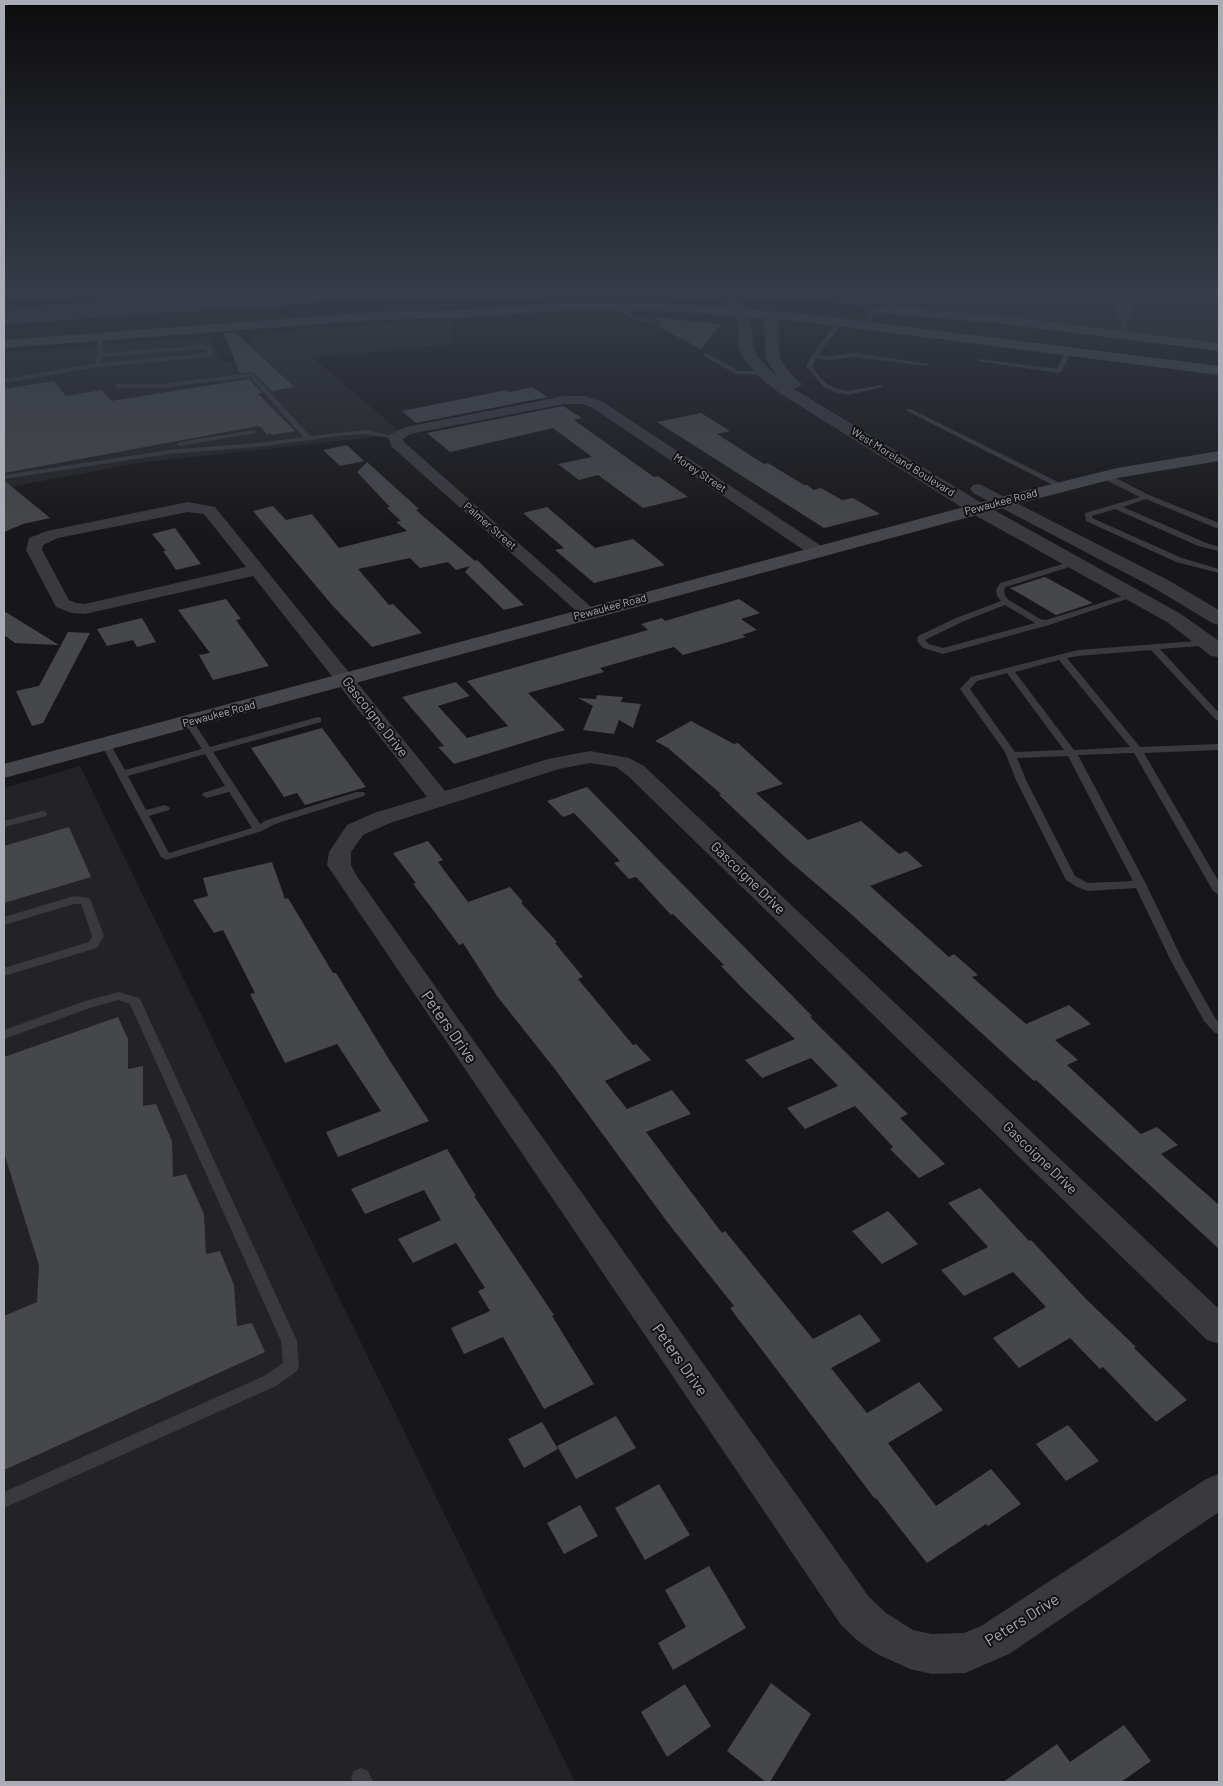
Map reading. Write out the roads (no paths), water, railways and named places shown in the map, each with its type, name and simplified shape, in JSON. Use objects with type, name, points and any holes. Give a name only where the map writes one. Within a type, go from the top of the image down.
[{"type":"main road","name":"Pewaukee Road","points":[[4,770],[346,680],[589,612],[1062,486],[1105,476],[1219,456]]},
{"type":"street","name":"West Moreland Boulevard","points":[[770,378],[784,389],[978,509],[1135,595],[1216,645]]},
{"type":"street","name":"West Moreland Boulevard","points":[[787,378],[793,384],[931,465],[1092,547],[1181,595],[1219,619]]},
{"type":"street","name":"Morey Street","points":[[395,437],[415,429],[564,400],[581,399],[598,405],[817,552]]},
{"type":"street","name":"Palmer Street","points":[[395,437],[397,444],[589,612]]},
{"type":"street","name":"Gascoigne Drive","points":[[257,570],[97,606],[72,608],[62,603],[33,545],[38,539],[53,534],[180,508],[196,507],[209,510],[346,680],[440,800],[575,759],[590,757],[614,760],[636,771],[1219,1330]]},
{"type":"street","points":[[1069,559],[1092,547]]},
{"type":"street","name":"Peters Drive","points":[[440,800],[382,818],[355,830],[340,852],[340,865],[345,876],[779,1502],[856,1611],[872,1627],[890,1640],[910,1648],[932,1654],[965,1653],[995,1640],[1219,1491]]},
{"type":"lane","points":[[4,381],[20,378]]},
{"type":"lane","points":[[118,386],[160,386],[224,378]]},
{"type":"lane","points":[[255,378],[308,438]]},
{"type":"lane","points":[[818,378],[826,386],[836,391],[848,393],[880,387]]},
{"type":"lane","points":[[909,410],[1062,486]]},
{"type":"lane","points":[[108,460],[129,453],[254,432]]},
{"type":"lane","points":[[4,476],[108,460],[366,432],[395,437]]},
{"type":"lane","points":[[1105,476],[1146,497],[1219,526]]},
{"type":"lane","points":[[1146,497],[1088,515],[1089,520],[1179,560],[1219,571]]},
{"type":"lane","points":[[1115,506],[1201,544],[1219,549]]},
{"type":"lane","points":[[1046,623],[1037,621],[1006,602],[1001,596],[1000,590],[1003,585],[1069,559]]},
{"type":"lane","points":[[1006,602],[959,620],[921,638],[921,641],[926,646],[943,651],[988,640],[1135,595]]},
{"type":"lane","points":[[1140,884],[1088,887],[1070,878],[1021,780],[1011,755],[965,690],[974,679],[1061,657],[1096,651],[1216,645]]},
{"type":"lane","points":[[1154,648],[1219,718]]},
{"type":"lane","points":[[1061,657],[1138,751],[1219,891]]},
{"type":"lane","points":[[1009,670],[1072,754],[1140,884],[1177,962],[1210,1021],[1219,1030]]},
{"type":"lane","points":[[122,774],[318,720]]},
{"type":"lane","points":[[188,722],[258,829]]},
{"type":"lane","points":[[106,744],[166,857],[258,829],[271,822],[360,794]]},
{"type":"lane","points":[[1011,755],[1219,747]]},
{"type":"lane","points":[[206,795],[231,788]]},
{"type":"lane","points":[[143,814],[164,808]]},
{"type":"lane","points":[[4,824],[42,814]]},
{"type":"lane","points":[[4,921],[74,900],[85,901],[98,936],[93,944],[4,972]]},
{"type":"lane","points":[[4,1035],[90,1004],[119,996],[134,1001],[288,1341],[291,1366],[270,1381],[4,1500]]}]
